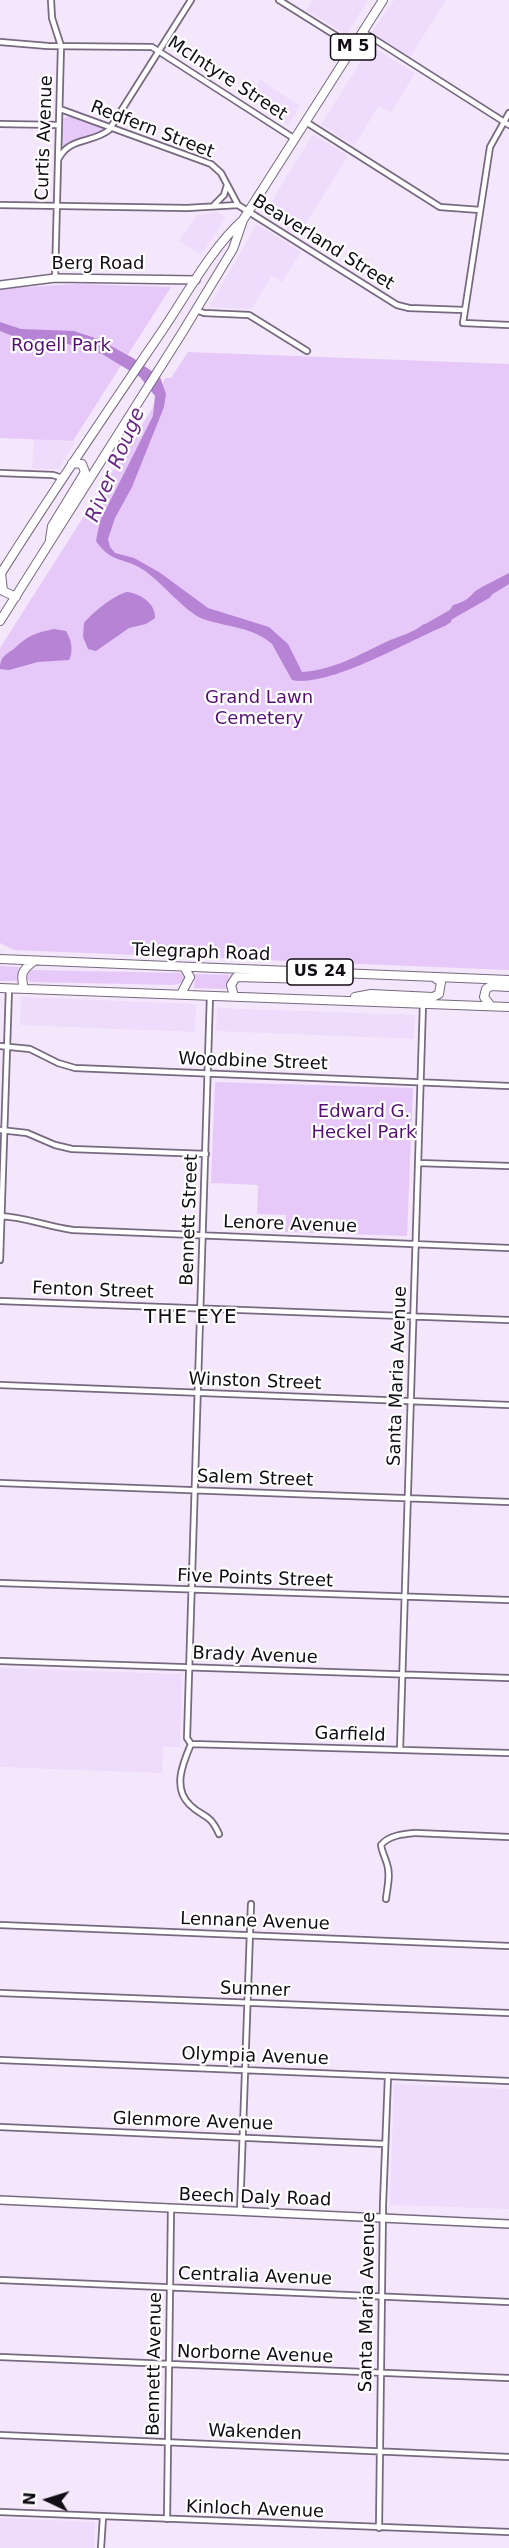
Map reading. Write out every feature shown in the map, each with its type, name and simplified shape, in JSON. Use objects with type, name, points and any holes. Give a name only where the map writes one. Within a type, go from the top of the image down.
[{"type":"main road","name":"M 5","points":[[0,574],[4,560],[196,280],[231,230],[249,212],[383,0]]},
{"type":"main road","name":"M 5","points":[[0,621],[233,249],[243,220]]},
{"type":"main road","name":"Berg Road","points":[[0,285],[55,278],[196,280]]},
{"type":"main road","points":[[196,280],[211,285]]},
{"type":"main road","points":[[183,299],[196,310]]},
{"type":"main road","points":[[50,543],[52,526],[85,472],[82,464],[72,463]]},
{"type":"main road","points":[[0,574],[3,591],[16,597]]},
{"type":"main road","name":"Telegraph Road","points":[[0,959],[509,980]]},
{"type":"main road","points":[[24,989],[22,972],[34,961]]},
{"type":"main road","points":[[181,994],[190,977],[184,967]]},
{"type":"main road","points":[[234,996],[231,985],[236,977],[308,979],[328,973]]},
{"type":"main road","points":[[335,999],[371,994],[433,997],[439,994],[442,988],[441,982],[432,977]]},
{"type":"main road","points":[[509,987],[491,987],[486,989],[484,997],[494,1007],[509,1007]]},
{"type":"main road","name":"US 24","points":[[4,988],[335,999],[494,1007]]},
{"type":"main road","name":"Beech Daly Road","points":[[0,2200],[509,2223]]},
{"type":"street","name":"Curtis Avenue","points":[[51,0],[52,18],[61,46],[55,278]]},
{"type":"street","points":[[59,159],[70,145],[98,137],[111,127],[191,0]]},
{"type":"street","points":[[279,0],[354,47]]},
{"type":"street","points":[[363,32],[506,123]]},
{"type":"street","name":"McIntyre Street","points":[[0,42],[61,46],[152,47],[295,139]]},
{"type":"street","name":"Redfern Street","points":[[60,109],[211,164],[221,174],[227,185]]},
{"type":"street","points":[[509,113],[506,123],[490,147],[463,323],[509,325]]},
{"type":"street","name":"McIntyre Street","points":[[306,122],[440,207],[480,210]]},
{"type":"street","points":[[0,124],[59,125]]},
{"type":"street","points":[[214,205],[224,195],[227,185]]},
{"type":"street","name":"Beaverland Street","points":[[227,185],[238,205],[397,305],[409,308],[464,310]]},
{"type":"street","name":"Beaverland Street","points":[[0,205],[187,208],[238,205]]},
{"type":"street","points":[[196,310],[204,313],[249,315],[308,351]]},
{"type":"street","points":[[0,473],[53,475],[62,478]]},
{"type":"street","points":[[0,1260],[4,988]]},
{"type":"street","name":"Bennett Street","points":[[191,1744],[187,1738],[210,995]]},
{"type":"street","name":"Santa Maria Avenue","points":[[400,1750],[423,1003]]},
{"type":"street","name":"Woodbine Street","points":[[3,1046],[30,1049],[58,1064],[75,1068],[509,1086]]},
{"type":"street","points":[[2,1130],[27,1133],[55,1145],[72,1149],[206,1154]]},
{"type":"street","points":[[418,1163],[509,1166]]},
{"type":"street","name":"Lenore Avenue","points":[[1,1216],[25,1217],[73,1230],[509,1248]]},
{"type":"street","name":"Fenton Street","points":[[0,1301],[509,1320]]},
{"type":"street","name":"Winston Street","points":[[0,1385],[509,1405]]},
{"type":"street","name":"Salem Street","points":[[0,1483],[509,1502]]},
{"type":"street","name":"Five Points Street","points":[[0,1583],[509,1600]]},
{"type":"street","name":"Brady Avenue","points":[[0,1661],[509,1678]]},
{"type":"street","points":[[191,1744],[180,1777],[181,1792],[190,1806],[211,1818],[219,1834]]},
{"type":"street","name":"Garfield","points":[[191,1744],[509,1753]]},
{"type":"street","points":[[386,1899],[388,1867],[381,1845],[384,1841],[402,1834],[416,1833],[509,1837]]},
{"type":"street","points":[[240,2212],[251,1904]]},
{"type":"street","name":"Lennane Avenue","points":[[0,1925],[509,1946]]},
{"type":"street","name":"Sumner","points":[[0,1993],[509,2013]]},
{"type":"street","name":"Olympia Avenue","points":[[0,2060],[509,2081]]},
{"type":"street","name":"Santa Maria Avenue","points":[[379,2528],[383,2218],[388,2076]]},
{"type":"street","name":"Glenmore Avenue","points":[[0,2127],[385,2144]]},
{"type":"street","name":"Bennett Avenue","points":[[167,2519],[171,2209]]},
{"type":"street","name":"Centralia Avenue","points":[[0,2280],[509,2302]]},
{"type":"street","name":"Norborne Avenue","points":[[0,2358],[509,2378]]},
{"type":"street","name":"Wakenden","points":[[0,2435],[509,2457]]},
{"type":"street","name":"Kinloch Avenue","points":[[0,2512],[509,2532]]},
{"type":"street","points":[[101,2548],[103,2517]]},
{"type":"shaded area","points":[[312,0],[368,0],[346,35],[306,10]]},
{"type":"shaded area","points":[[394,0],[446,0],[409,59],[370,35]]},
{"type":"shaded area","points":[[371,46],[415,73],[391,113],[379,106],[354,146],[321,124]]},
{"type":"shaded area","points":[[260,80],[300,106],[288,125],[249,100]]},
{"type":"shaded area","points":[[313,134],[348,156],[298,236],[264,214]]},
{"type":"shaded area","points":[[217,212],[226,217],[201,255],[179,241],[197,215]]},
{"type":"shaded area","points":[[257,224],[301,252],[282,282],[272,276],[251,309],[209,307]]},
{"type":"shaded area","points":[[0,322],[21,329],[74,331],[98,339],[133,358],[160,377],[166,394],[164,407],[132,487],[115,518],[108,539],[110,547],[115,553],[134,558],[159,572],[208,608],[269,627],[288,644],[302,672],[325,668],[356,657],[424,624],[443,622],[453,605],[464,601],[477,590],[509,573],[509,584],[488,597],[474,601],[468,608],[454,611],[451,622],[445,626],[369,661],[327,677],[308,681],[292,680],[272,644],[265,638],[196,616],[149,574],[135,565],[112,557],[96,541],[100,521],[153,416],[155,396],[140,377],[102,354],[58,341],[23,340],[0,331]]},
{"type":"shaded area","points":[[34,439],[75,442],[59,469],[32,469]]},
{"type":"shaded area","points":[[127,592],[137,594],[150,603],[155,618],[146,624],[129,628],[96,651],[88,649],[83,637],[84,623],[104,605]]},
{"type":"shaded area","points":[[54,629],[66,631],[68,634],[72,649],[69,660],[38,662],[9,670],[0,669],[3,658],[29,637]]},
{"type":"shaded area","points":[[21,997],[196,1004],[195,1032],[20,1025]]},
{"type":"shaded area","points":[[217,1008],[415,1015],[414,1039],[216,1031]]},
{"type":"shaded area","points":[[0,1668],[182,1674],[180,1747],[163,1747],[162,1773],[0,1767]]},
{"type":"shaded area","points":[[394,2084],[509,2089],[509,2209],[390,2205]]},
{"type":"shaded area","points":[[0,2518],[95,2522],[94,2548],[0,2548]]},
{"type":"green space","points":[[66,117],[110,127],[107,131],[63,150],[62,120]]},
{"type":"green space","name":"Rogell Park","points":[[77,284],[171,287],[73,441],[0,438],[0,289]]},
{"type":"green space","name":"Grand Lawn Cemetery","points":[[188,352],[509,364],[509,970],[14,950],[0,943],[0,648],[152,409],[165,378],[171,378]]},
{"type":"green space","points":[[0,966],[19,967],[17,981],[0,981]]},
{"type":"green space","points":[[32,970],[181,973],[187,978],[184,982],[175,985],[30,982],[25,975]]},
{"type":"green space","points":[[195,974],[229,975],[227,989],[194,988]]},
{"type":"green space","name":"Edward G. Heckel Park","points":[[215,1082],[413,1088],[407,1236],[285,1232],[286,1215],[257,1214],[258,1185],[211,1183]]},
{"type":"waterway","name":"River Rouge","points":[[424,630],[487,594]]},
{"type":"district","name":"THE EYE","points":[[191,1318]]}]
